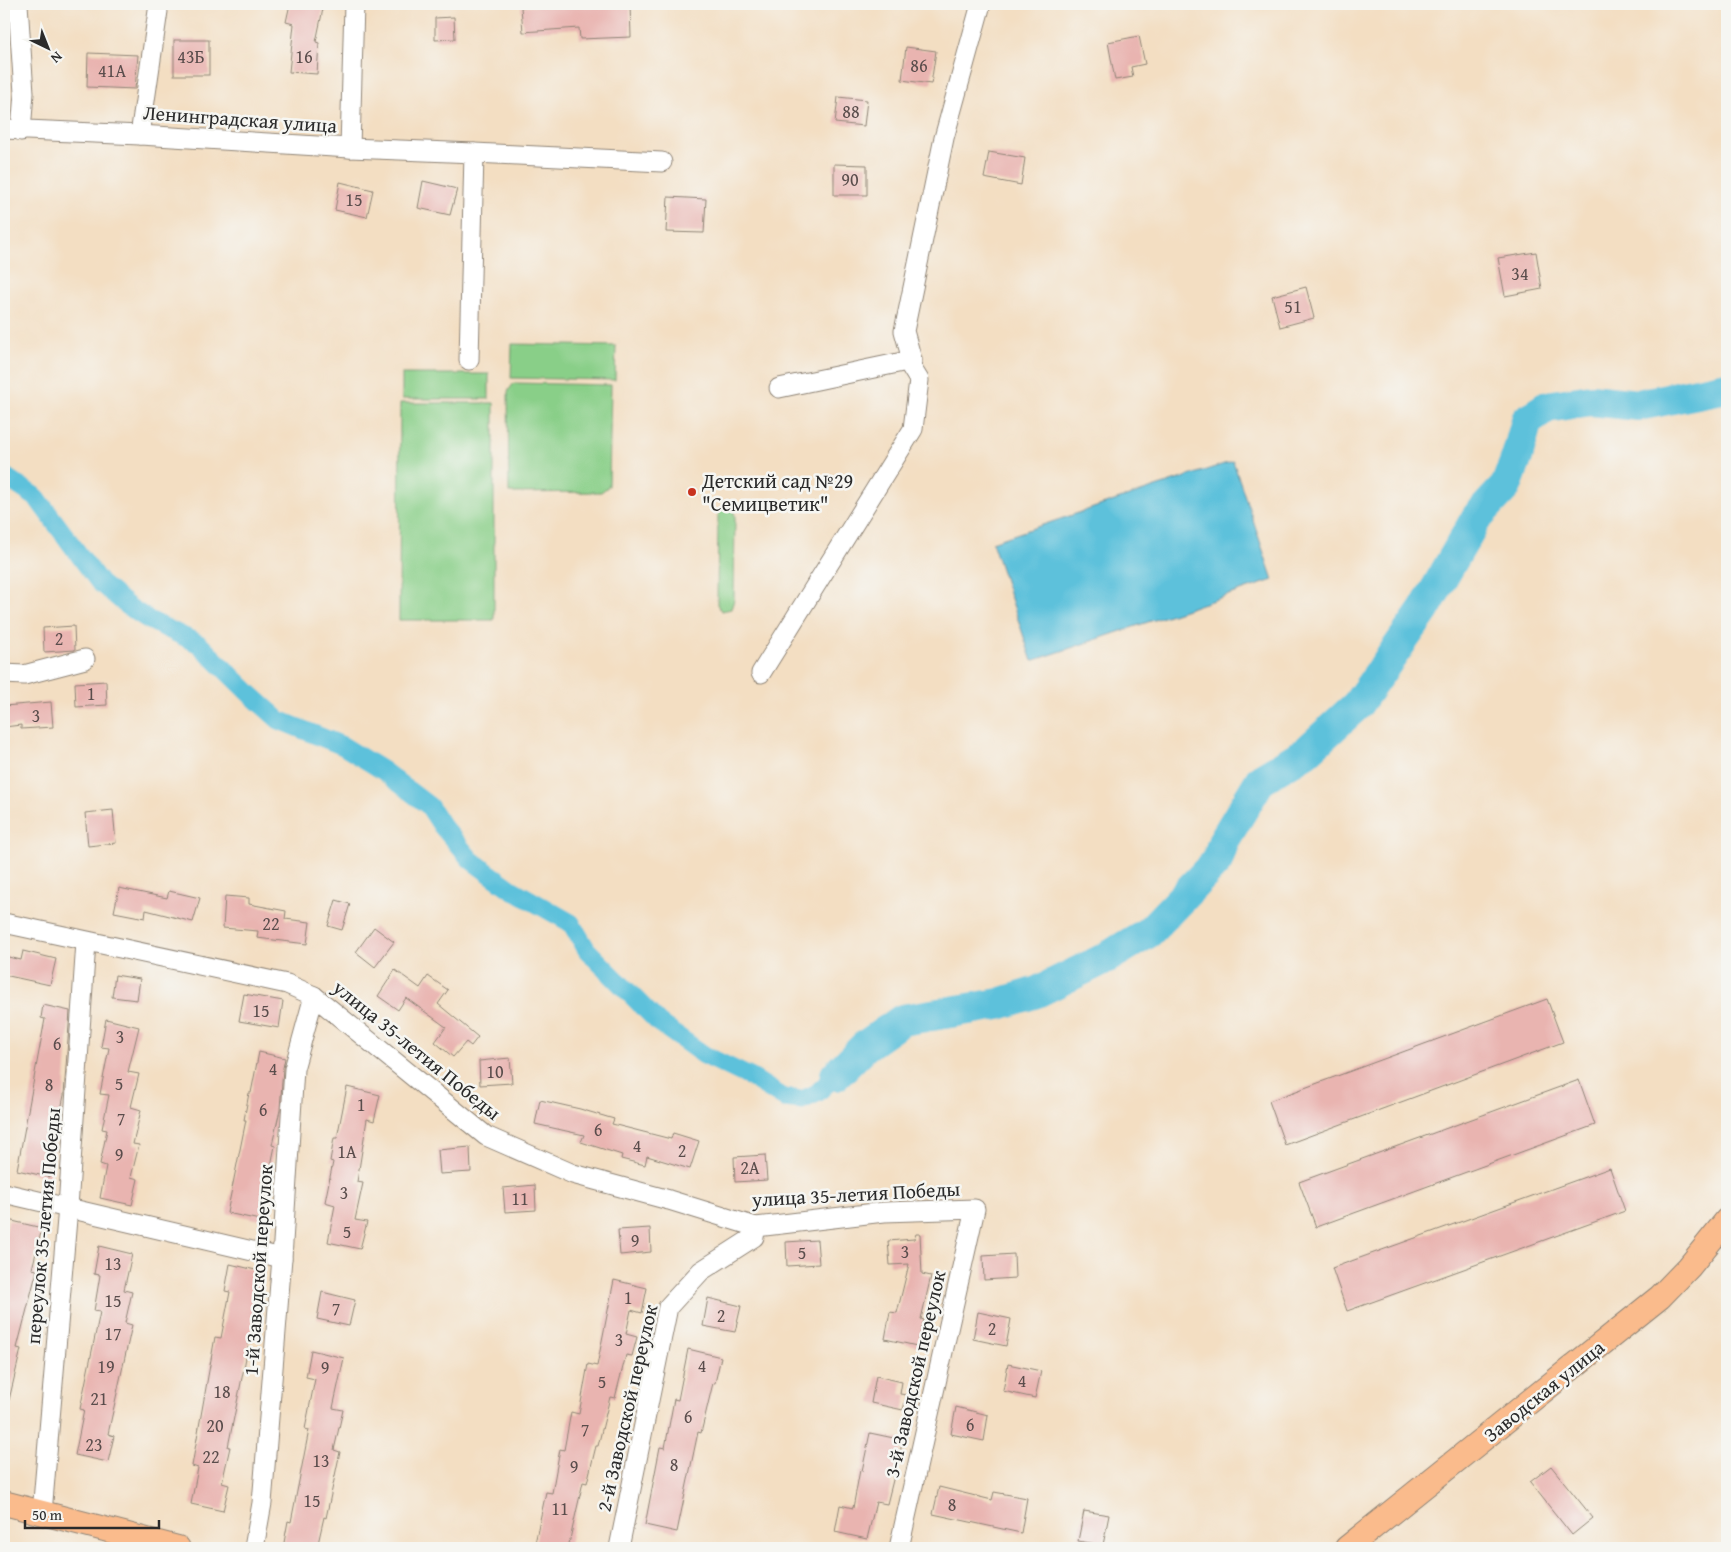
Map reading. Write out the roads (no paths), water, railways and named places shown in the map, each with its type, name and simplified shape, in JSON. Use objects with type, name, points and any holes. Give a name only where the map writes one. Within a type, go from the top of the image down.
[{"type":"main road","name":"Заводская улица","points":[[1347,1548],[1660,1297],[1689,1267],[1727,1220]]},
{"type":"main road","points":[[4,1503],[178,1548]]},
{"type":"street","points":[[12,130],[24,93],[18,4]]},
{"type":"street","points":[[350,148],[354,4]]},
{"type":"street","points":[[761,673],[913,428],[919,380],[912,367],[912,360],[904,331],[944,138],[982,4]]},
{"type":"street","points":[[140,135],[158,11]]},
{"type":"street","name":"Ленинградская улица","points":[[12,130],[662,162]]},
{"type":"street","points":[[469,360],[474,154]]},
{"type":"street","points":[[779,388],[912,360]]},
{"type":"street","points":[[4,674],[24,674],[85,659]]},
{"type":"street","name":"улица 35-летия Победы","points":[[4,923],[287,984],[314,996],[486,1136],[572,1174],[669,1200],[756,1227],[884,1212],[975,1209]]},
{"type":"street","name":"переулок 35-летия Победы","points":[[42,1513],[68,1206],[86,942]]},
{"type":"street","name":"1-й Заводской переулок","points":[[254,1548],[262,1503],[282,1258],[294,1069],[314,996]]},
{"type":"street","points":[[4,1193],[68,1206],[282,1258]]},
{"type":"street","name":"3-й Заводской переулок","points":[[899,1548],[975,1209]]},
{"type":"street","name":"2-й Заводской переулок","points":[[619,1548],[668,1307],[701,1271],[754,1237],[756,1227]]},
{"type":"water","points":[[1233,461],[1273,580],[1032,661],[992,542]]},
{"type":"waterway","points":[[836,1075],[865,1046],[902,1020],[999,1004],[1037,992],[1106,958],[1149,932],[1217,861],[1224,840],[1261,779],[1306,752],[1357,705],[1424,610],[1477,517],[1506,486],[1517,457],[1527,420],[1547,407],[1591,400],[1638,405],[1727,387]]},
{"type":"waterway","points":[[4,476],[37,498],[100,583],[129,607],[149,620],[199,644],[279,720],[343,746],[382,770],[429,806],[442,826],[471,860],[511,889],[571,923],[587,950],[659,1023],[704,1055],[752,1078],[784,1098],[802,1100],[817,1093],[836,1075]]},
{"type":"place","name":"Детский сад №29 \"Семицветик\"","points":[[692,492]]}]
